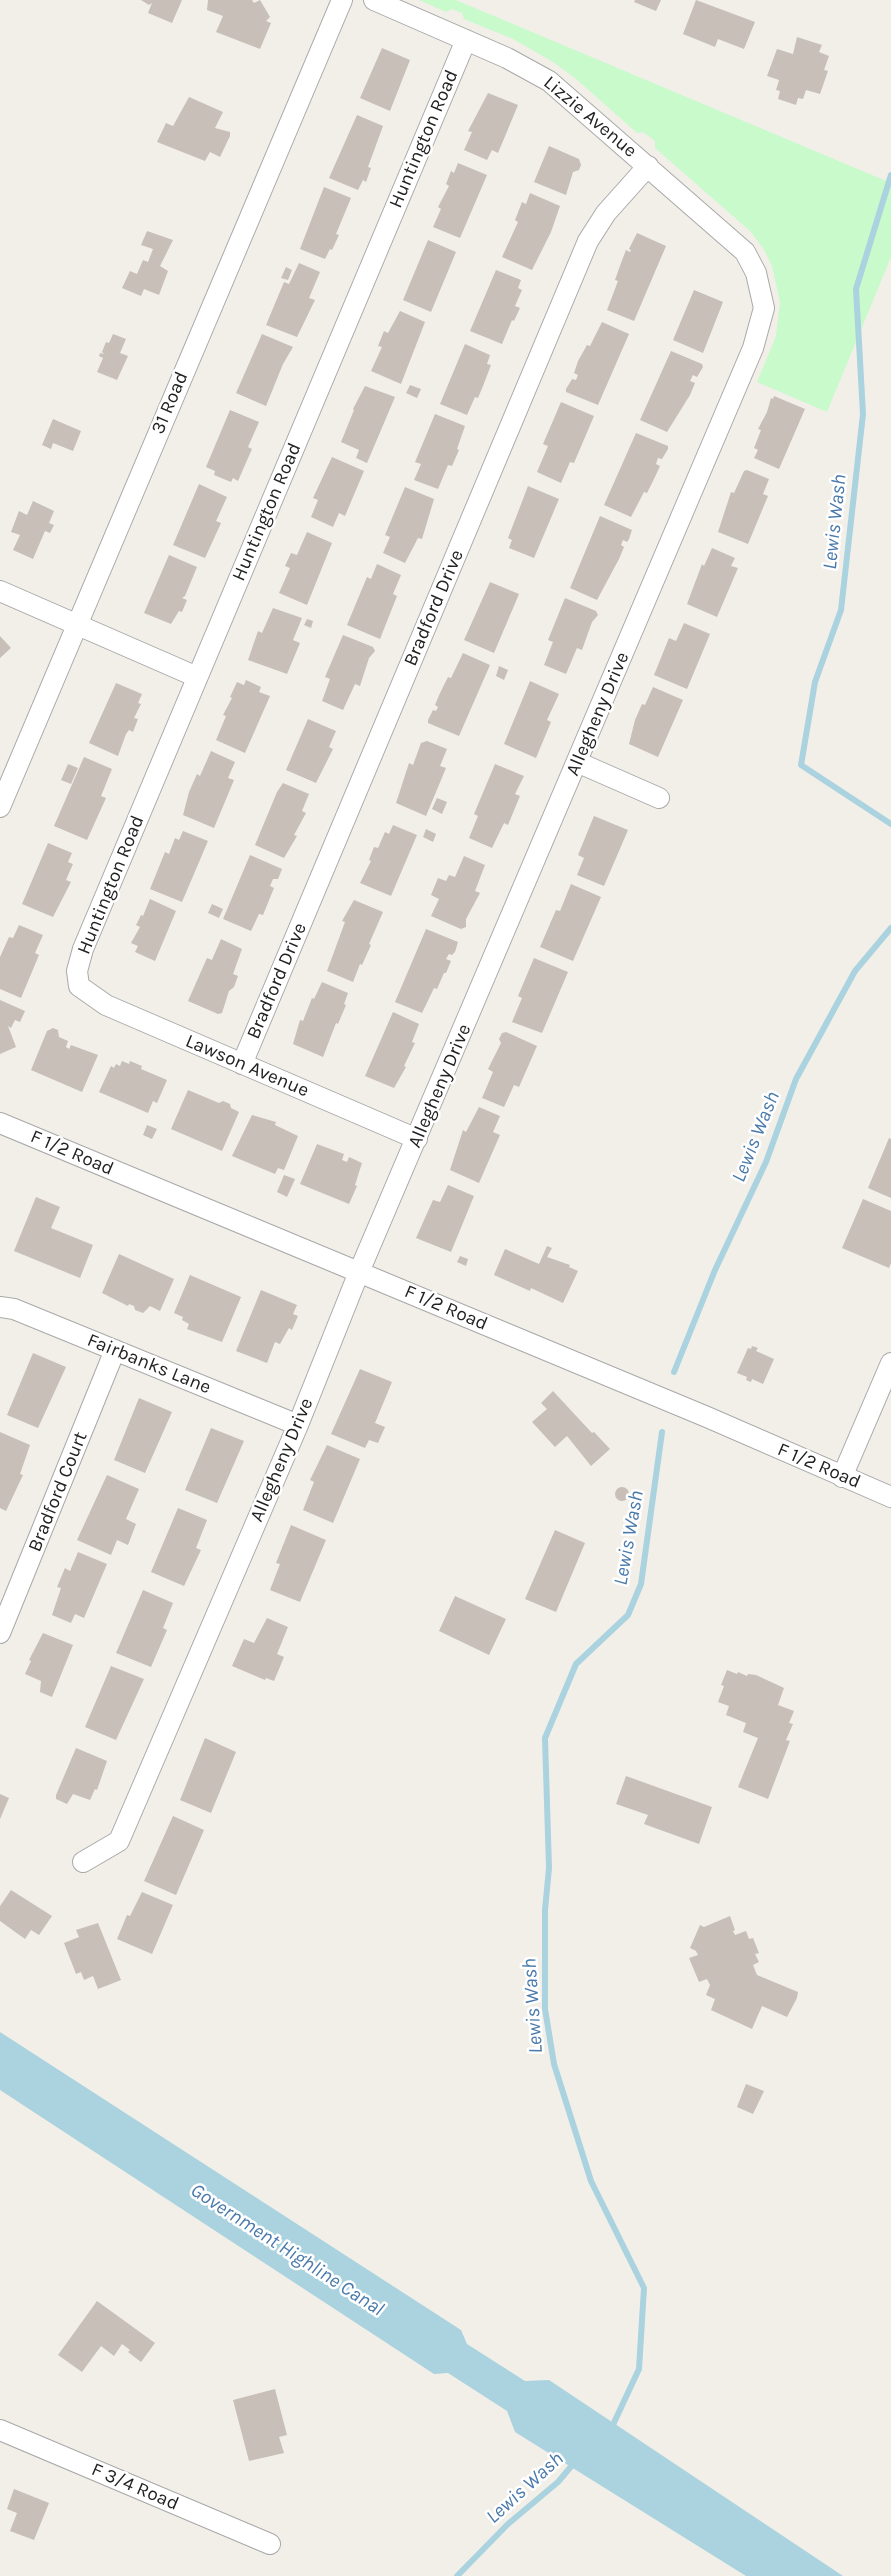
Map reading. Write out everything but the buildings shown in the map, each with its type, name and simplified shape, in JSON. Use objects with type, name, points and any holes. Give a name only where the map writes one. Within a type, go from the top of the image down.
[{"type":"street","name":"31 Road","points":[[0,808],[342,0]]},
{"type":"street","name":"Lizzie Avenue","points":[[374,0],[507,58],[549,81],[745,252],[756,273],[761,291]]},
{"type":"street","name":"Huntington Road","points":[[79,986],[78,971],[83,949],[466,40]]},
{"type":"street","name":"Bradford Drive","points":[[242,1064],[588,241],[606,213],[648,166]]},
{"type":"street","name":"Allegheny Drive","points":[[84,1862],[119,1841],[298,1425],[359,1272],[753,348],[764,308],[761,291]]},
{"type":"street","points":[[0,591],[197,677]]},
{"type":"street","points":[[577,762],[659,798]]},
{"type":"street","name":"Lawson Avenue","points":[[79,986],[106,1005],[417,1139]]},
{"type":"street","name":"F 1/2 Road","points":[[0,1123],[707,1417],[891,1497]]},
{"type":"street","name":"Fairbanks Lane","points":[[0,1307],[14,1310],[298,1425]]},
{"type":"street","name":"Bradford Court","points":[[0,1633],[115,1350]]},
{"type":"street","points":[[842,1476],[891,1363]]},
{"type":"street","name":"F 3/4 Road","points":[[0,2430],[270,2544]]},
{"type":"green space","points":[[419,0],[456,0],[891,183],[891,257],[827,412],[757,382],[776,336],[780,302],[772,266],[763,248],[750,231],[655,148],[655,141],[643,132],[637,133],[576,79],[553,62],[513,39],[464,19],[462,13],[452,9],[446,12]]},
{"type":"water","name":"Government Highline Canal","points":[[0,2032],[461,2330],[467,2344],[525,2381],[549,2380],[843,2576],[746,2576],[515,2432],[507,2411],[448,2373],[434,2374],[0,2090]]},
{"type":"waterway","name":"Lewis Wash","points":[[891,175],[856,289],[863,414],[841,610],[815,682],[801,765],[891,824]]},
{"type":"waterway","name":"Lewis Wash","points":[[674,1372],[715,1270],[766,1162],[796,1079],[855,971],[891,928]]},
{"type":"waterway","name":"Lewis Wash","points":[[611,2429],[639,2369],[644,2288],[591,2181],[554,2064],[545,2009],[545,1910],[549,1868],[545,1738],[576,1664],[628,1615],[641,1584],[662,1432]]},
{"type":"waterway","name":"Lewis Wash","points":[[457,2576],[508,2524],[558,2482],[574,2463]]}]
